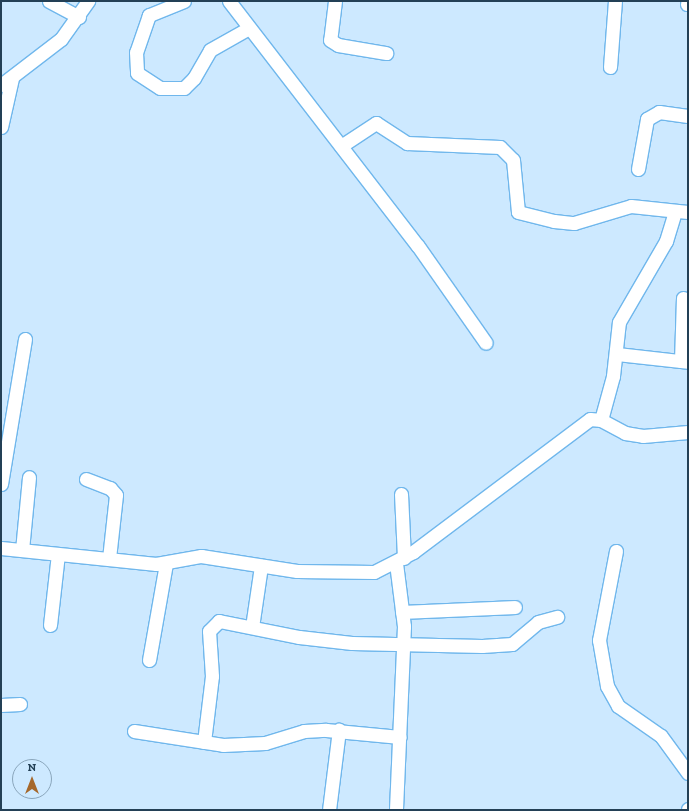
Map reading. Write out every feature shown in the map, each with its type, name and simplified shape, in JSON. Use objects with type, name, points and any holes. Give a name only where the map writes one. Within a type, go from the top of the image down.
[{"type":"street","points":[[49,1],[79,17]]},
{"type":"street","points":[[184,1],[149,15],[134,60],[137,73],[160,88],[184,88],[194,78],[210,50],[249,28]]},
{"type":"street","points":[[229,1],[418,246],[486,343]]},
{"type":"street","points":[[335,1],[329,36],[333,43],[386,53]]},
{"type":"street","points":[[610,67],[615,1]]},
{"type":"street","points":[[1,85],[61,39],[79,17],[86,2]]},
{"type":"street","points":[[1,127],[12,78]]},
{"type":"street","points":[[638,169],[647,119],[659,112],[688,116]]},
{"type":"street","points":[[340,146],[376,123],[407,143],[500,147],[513,160],[518,212],[554,222],[574,223],[631,206],[675,212],[688,212]]},
{"type":"street","points":[[602,420],[617,354],[619,322],[666,241],[675,212]]},
{"type":"street","points":[[617,354],[685,361],[683,298]]},
{"type":"street","points":[[1,484],[25,339]]},
{"type":"street","points":[[1,548],[166,564],[201,556],[261,566],[348,574],[374,572],[400,560],[577,426],[590,419],[602,420],[615,430],[643,436],[688,432]]},
{"type":"street","points":[[22,550],[29,477]]},
{"type":"street","points":[[86,479],[110,488],[116,495],[109,558]]},
{"type":"street","points":[[396,810],[404,645],[400,560],[400,494]]},
{"type":"street","points":[[616,551],[599,640],[607,686],[618,706],[661,736],[688,773]]},
{"type":"street","points":[[50,625],[58,554]]},
{"type":"street","points":[[149,660],[166,564]]},
{"type":"street","points":[[252,627],[261,566]]},
{"type":"street","points":[[402,612],[516,607]]},
{"type":"street","points":[[204,742],[212,676],[211,626],[223,621],[299,637],[404,645],[508,645],[538,622],[557,617]]},
{"type":"street","points":[[1,705],[20,704]]},
{"type":"street","points":[[134,731],[204,742],[265,744],[304,731],[339,730],[400,737]]},
{"type":"street","points":[[329,810],[339,730]]}]
